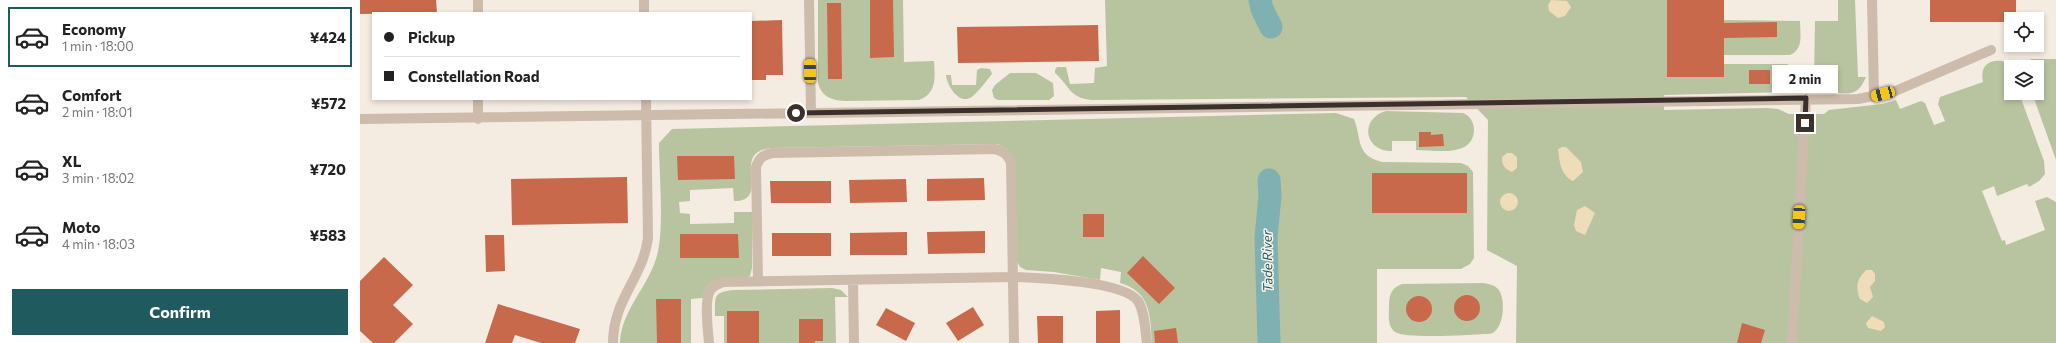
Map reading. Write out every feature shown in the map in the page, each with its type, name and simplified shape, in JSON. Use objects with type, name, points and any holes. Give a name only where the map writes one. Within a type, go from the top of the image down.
[{"type":"lane","points":[[478,0],[478,12]]},
{"type":"lane","points":[[644,0],[644,12]]},
{"type":"lane","points":[[809,0],[811,113]]},
{"type":"lane","points":[[1872,0],[1874,97]]},
{"type":"lane","points":[[360,119],[478,119],[1874,97],[1893,92],[1991,50]]},
{"type":"lane","points":[[1792,343],[1806,98]]},
{"type":"lane","points":[[478,100],[478,119]]},
{"type":"lane","points":[[613,343],[615,322],[621,301],[646,252],[648,238],[646,100]]},
{"type":"lane","points":[[758,281],[756,167],[758,160],[764,155],[772,153],[796,152],[995,149],[1002,151],[1007,155],[1011,162],[1014,343]]},
{"type":"lane","points":[[709,343],[708,299],[710,291],[716,285],[723,282],[1013,277],[1049,279],[1100,286],[1121,290],[1132,295],[1139,302],[1142,311],[1147,343]]},
{"type":"lane","points":[[853,280],[854,343]]},
{"type":"green space","points":[[818,0],[903,0],[904,62],[934,61],[934,84],[929,93],[919,100],[845,101],[831,99],[825,95],[818,83]]},
{"type":"green space","points":[[1105,0],[1714,0],[1723,20],[1800,21],[1801,36],[1799,45],[1790,55],[1723,55],[1723,64],[1787,64],[1797,70],[1797,77],[1792,87],[1787,92],[1664,95],[1664,110],[1767,108],[1778,109],[1789,114],[1824,114],[1829,110],[1882,104],[1896,100],[1900,109],[1921,101],[1925,103],[1934,125],[1945,121],[1938,104],[1940,97],[1983,82],[1982,77],[1986,65],[1993,61],[2003,61],[2004,100],[2022,100],[2044,161],[2045,174],[2039,181],[2029,187],[2027,184],[1997,196],[1994,186],[1982,191],[2002,241],[2005,240],[2006,245],[2045,230],[2035,201],[2047,197],[2056,202],[2056,343],[1516,343],[1517,266],[1487,250],[1488,120],[1466,97],[1092,100],[1084,99],[1074,94],[1055,73],[1057,67],[1066,67],[1070,84],[1094,83],[1095,68],[1107,66]]},
{"type":"green space","points":[[1838,0],[1855,0],[1858,77],[1866,77],[1862,86],[1854,92],[1844,94],[1827,91],[1814,82],[1815,21],[1838,21]]},
{"type":"green space","points":[[2056,59],[2056,160],[2035,100],[2044,100],[2044,60],[2030,60]]},
{"type":"green space","points":[[981,68],[990,69],[992,74],[976,94],[968,99],[963,99],[955,94],[947,80],[946,75],[951,75],[952,85],[976,85],[977,70]]},
{"type":"green space","points":[[1010,73],[1036,73],[1053,83],[1054,96],[1049,100],[998,100],[994,98],[992,90],[995,85]]},
{"type":"green space","points":[[1386,111],[1463,113],[1470,118],[1473,124],[1474,130],[1472,139],[1467,145],[1460,149],[1452,150],[1416,150],[1416,141],[1392,141],[1392,151],[1382,150],[1375,146],[1368,134],[1372,120]]},
{"type":"green space","points":[[1336,113],[1354,119],[1363,151],[1373,159],[1382,162],[1461,163],[1468,166],[1473,172],[1474,258],[1470,264],[1461,269],[1377,269],[1377,343],[1152,343],[1151,323],[1147,306],[1138,292],[1120,283],[1121,272],[1101,268],[1100,280],[1054,272],[1026,270],[1020,267],[1015,258],[1016,163],[1007,149],[998,144],[772,148],[759,151],[753,158],[751,166],[752,185],[750,193],[745,199],[734,201],[733,188],[690,190],[690,201],[679,202],[680,213],[690,214],[690,224],[734,223],[734,212],[752,212],[752,268],[750,276],[715,281],[705,289],[703,298],[691,299],[691,343],[620,343],[621,331],[629,310],[652,270],[659,248],[661,202],[659,143],[672,129]]},
{"type":"green space","points":[[1484,283],[1497,288],[1501,293],[1503,305],[1500,324],[1492,333],[1452,336],[1424,336],[1401,334],[1395,332],[1391,327],[1389,316],[1389,298],[1391,292],[1402,284]]},
{"type":"green space","points":[[832,288],[841,290],[848,297],[835,297],[836,343],[724,343],[724,316],[715,316],[715,300],[722,292],[734,290]]},
{"type":"sand","points":[[1551,0],[1567,1],[1571,7],[1565,16],[1558,18],[1549,11],[1548,5]]},
{"type":"sand","points":[[1566,147],[1581,162],[1583,172],[1573,181],[1565,175],[1561,168],[1558,149]]},
{"type":"sand","points":[[1507,153],[1512,153],[1517,157],[1517,168],[1512,172],[1503,165],[1502,157]]},
{"type":"sand","points":[[1505,193],[1513,193],[1518,198],[1516,209],[1513,211],[1505,211],[1500,206],[1500,198]]},
{"type":"sand","points":[[1585,206],[1595,213],[1585,235],[1576,231],[1574,225],[1577,210]]},
{"type":"sand","points":[[1866,270],[1872,270],[1875,274],[1875,281],[1870,287],[1873,297],[1867,303],[1860,299],[1857,287],[1859,280]]},
{"type":"sand","points":[[1872,316],[1884,322],[1885,327],[1881,331],[1868,328],[1866,323]]},
{"type":"building","points":[[360,0],[436,0],[437,12],[372,12],[372,14],[360,14]]},
{"type":"building","points":[[870,0],[893,0],[894,57],[870,58]]},
{"type":"building","points":[[1667,0],[1724,0],[1724,23],[1777,22],[1777,37],[1724,38],[1724,77],[1667,77]]},
{"type":"building","points":[[1930,0],[2016,0],[2016,12],[2004,12],[2004,22],[1930,22]]},
{"type":"building","points":[[827,3],[841,3],[842,79],[828,79]]},
{"type":"building","points":[[782,20],[783,75],[766,75],[766,80],[752,80],[752,21]]},
{"type":"building","points":[[1098,25],[1099,61],[958,63],[957,27]]},
{"type":"building","points":[[1749,70],[1770,70],[1770,84],[1749,84]]},
{"type":"building","points":[[1419,132],[1431,132],[1431,135],[1443,134],[1444,146],[1419,147]]},
{"type":"building","points":[[677,156],[734,156],[735,179],[678,180]]},
{"type":"building","points":[[1372,173],[1467,173],[1467,213],[1372,213]]},
{"type":"building","points":[[627,177],[628,223],[512,225],[511,179]]},
{"type":"building","points":[[984,178],[985,200],[927,201],[927,179]]},
{"type":"building","points":[[906,179],[907,202],[850,203],[849,180]]},
{"type":"building","points":[[770,181],[831,181],[831,203],[771,203]]},
{"type":"building","points":[[1083,214],[1104,214],[1104,237],[1083,237]]},
{"type":"building","points":[[985,231],[985,253],[928,254],[927,232]]},
{"type":"building","points":[[907,232],[907,255],[850,255],[850,233]]},
{"type":"building","points":[[772,233],[831,233],[831,256],[772,256]]},
{"type":"building","points":[[680,234],[738,234],[739,258],[680,258]]},
{"type":"building","points":[[485,235],[504,235],[505,271],[486,272]]},
{"type":"building","points":[[1143,256],[1175,288],[1159,304],[1127,273]]},
{"type":"building","points":[[384,257],[413,285],[393,305],[413,324],[394,343],[373,343],[360,331],[360,281]]},
{"type":"building","points":[[1467,295],[1476,299],[1480,308],[1476,317],[1467,321],[1458,317],[1454,308],[1458,299]]},
{"type":"building","points":[[1419,296],[1428,300],[1432,309],[1428,318],[1419,322],[1410,318],[1406,309],[1410,300]]},
{"type":"building","points":[[656,299],[681,299],[681,343],[657,343]]},
{"type":"building","points":[[498,304],[580,329],[575,343],[541,343],[515,335],[512,343],[485,343]]},
{"type":"building","points":[[973,307],[984,325],[958,341],[946,323]]},
{"type":"building","points":[[886,308],[915,323],[906,341],[876,325]]},
{"type":"building","points":[[1120,310],[1120,343],[1096,343],[1096,311]]},
{"type":"building","points":[[727,311],[759,311],[759,343],[727,343]]},
{"type":"building","points":[[1037,316],[1063,316],[1063,343],[1038,343]]},
{"type":"building","points":[[799,319],[823,319],[823,341],[815,341],[815,343],[799,343]]},
{"type":"building","points":[[1742,323],[1765,330],[1761,343],[1737,343]]},
{"type":"building","points":[[1176,328],[1178,343],[1155,343],[1154,331]]},
{"type":"waterway","name":"Tade River","points":[[1260,0],[1262,9],[1271,27]]},
{"type":"waterway","name":"Tade River","points":[[1269,180],[1270,196],[1266,237],[1269,343]]},
{"type":"route","points":[[796,113],[1806,98],[1805,123]]}]
